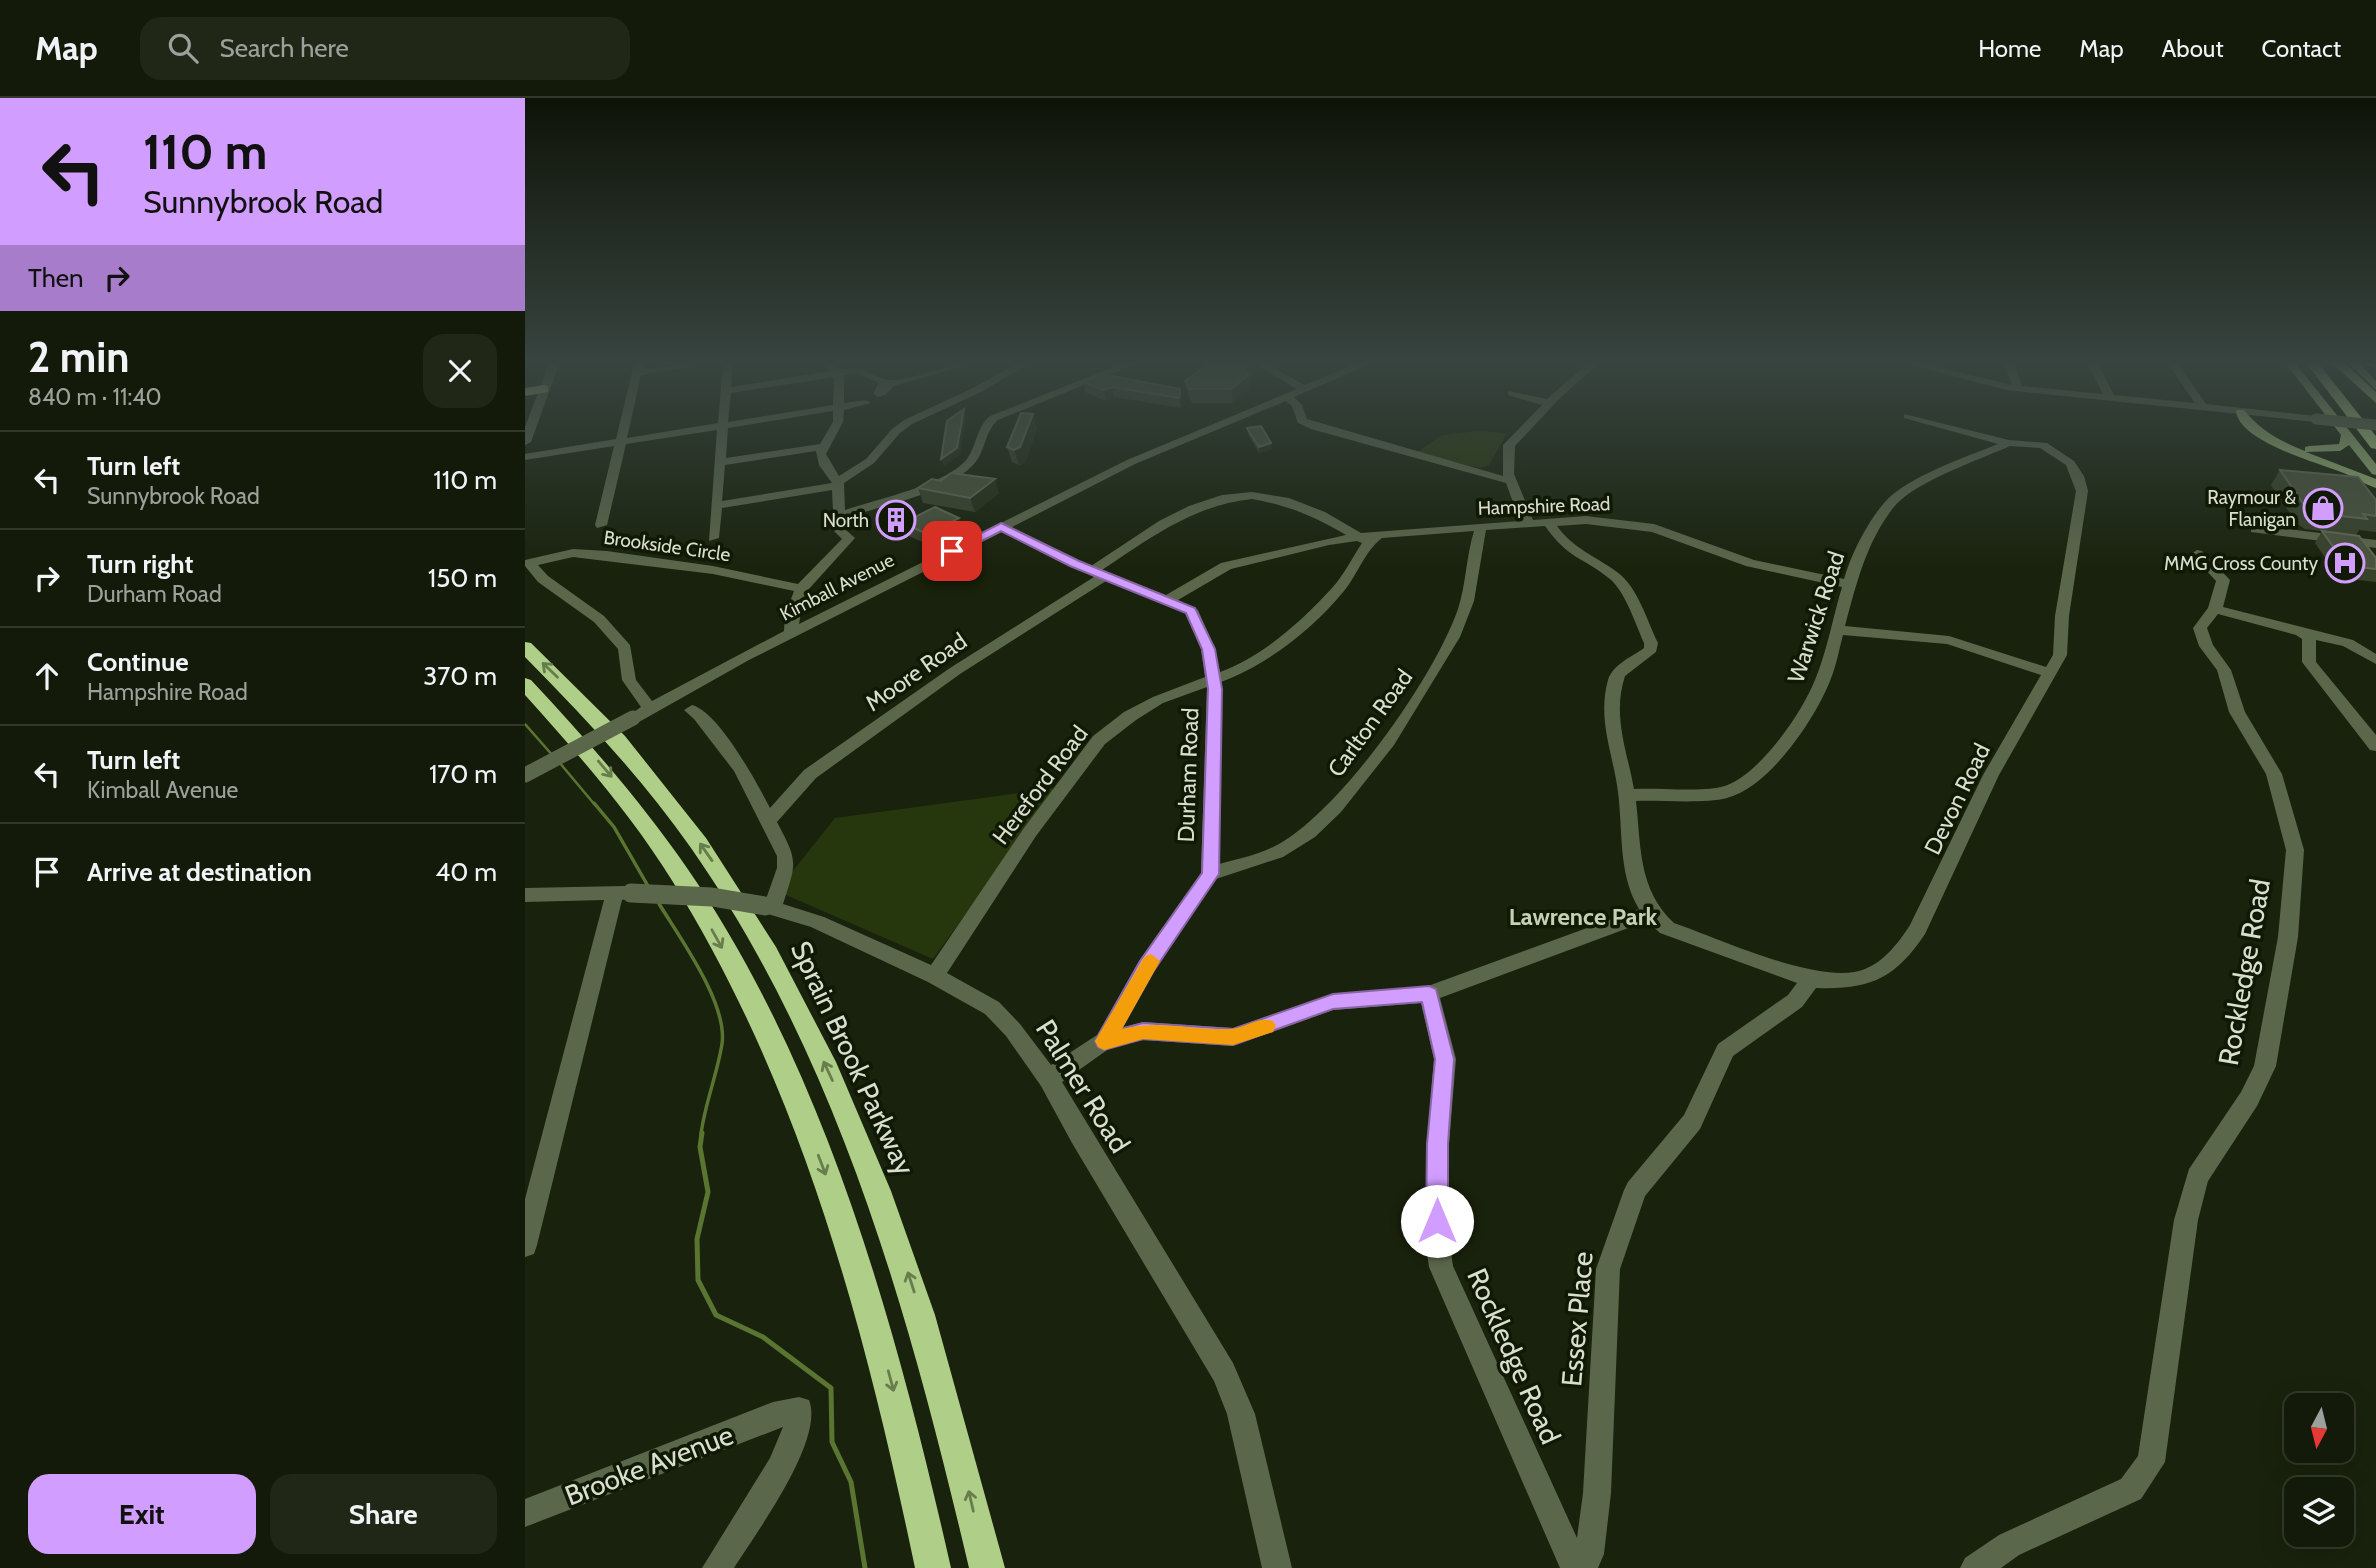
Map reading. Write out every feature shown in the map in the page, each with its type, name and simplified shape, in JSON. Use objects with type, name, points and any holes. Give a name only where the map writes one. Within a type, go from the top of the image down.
[{"type":"highway","name":"Sprain Brook Parkway","points":[[525,648],[624,745],[695,836],[740,904],[820,1054],[866,1159],[913,1287],[952,1423],[987,1568]]},
{"type":"highway","points":[[525,684],[594,756],[659,841],[722,948],[784,1073],[837,1205],[876,1325],[909,1453],[933,1568]]},
{"type":"main road","points":[[2259,433],[2352,470],[2376,484]]},
{"type":"main road","points":[[2265,437],[2299,447],[2326,449],[2343,447],[2347,434]]},
{"type":"main road","points":[[2347,434],[2376,472]]},
{"type":"street","points":[[601,525],[623,433]]},
{"type":"street","points":[[525,457],[677,433]]},
{"type":"street","points":[[713,538],[722,433]]},
{"type":"street","points":[[791,635],[790,611],[800,588],[849,538],[840,531],[839,483],[820,454],[832,433]]},
{"type":"street","points":[[717,505],[839,483],[870,461],[895,433]]},
{"type":"street","points":[[838,516],[951,476],[974,456],[983,433]]},
{"type":"street","name":"Kimball Avenue","points":[[525,775],[1001,526],[1195,433]]},
{"type":"street","points":[[1338,433],[1459,471],[1511,481]]},
{"type":"street","points":[[1521,433],[1510,445],[1508,467],[1528,524]]},
{"type":"street","points":[[1970,433],[2009,443]]},
{"type":"street","name":"Devon Road","points":[[1651,912],[1667,928],[1811,980],[1842,981],[1869,977],[1902,953],[1918,929],[1991,775],[2060,655],[2062,616],[2082,491],[2078,476],[2070,463],[2050,440],[2009,443]]},
{"type":"street","name":"Warwick Road","points":[[1627,795],[1724,793],[1753,779],[1766,768],[1811,704],[1823,680],[1849,584],[1863,545],[1889,504],[1900,494],[1938,473],[2009,443]]},
{"type":"street","points":[[720,463],[823,447]]},
{"type":"street","name":"Moore Road","points":[[767,822],[810,774],[1100,573],[1166,522],[1222,496],[1274,498],[1328,518],[1368,538]]},
{"type":"street","name":"Hampshire Road","points":[[1168,600],[1226,566],[1245,560],[1368,538],[1585,520],[1636,524],[1689,538],[1751,563],[1849,584]]},
{"type":"street","points":[[1104,1041],[1143,1031],[1233,1037],[1333,1002],[1429,994],[1651,912],[1633,869],[1627,795],[1611,715],[1616,678],[1651,649],[1651,643],[1624,587],[1614,576],[1577,554],[1562,541],[1550,524]]},
{"type":"street","points":[[1001,526],[1100,573],[1168,600]]},
{"type":"street","name":"Carlton Road","points":[[1211,867],[1232,867],[1287,848],[1322,823],[1356,783],[1444,657],[1464,608],[1473,553],[1481,527]]},
{"type":"street","points":[[2255,529],[2376,544]]},
{"type":"street","name":"Hereford Road","points":[[935,976],[1030,832],[1099,740],[1130,716],[1158,700],[1214,680],[1259,658],[1294,633],[1339,589],[1368,538]]},
{"type":"street","name":"Brookside Circle","points":[[527,561],[573,553],[607,555],[713,570],[800,588]]},
{"type":"street","name":"Rockledge Road","points":[[1975,1568],[2008,1545],[2131,1489],[2151,1462],[2186,1220],[2197,1177],[2249,1098],[2265,1066],[2288,937],[2295,850],[2274,774],[2237,712],[2224,670],[2206,646],[2200,628],[2215,609],[2223,580],[2197,554]]},
{"type":"street","name":"Brookside Circle","points":[[527,561],[543,579],[599,619],[625,648],[629,680],[650,709]]},
{"type":"street","name":"Durham Road","points":[[1049,1079],[1104,1041],[1146,967],[1211,867],[1209,845],[1214,680],[1208,649],[1191,610],[1168,600]]},
{"type":"street","points":[[2215,609],[2348,643],[2376,660]]},
{"type":"street","points":[[1838,630],[1949,640],[2050,673]]},
{"type":"street","points":[[2301,632],[2311,643],[2307,656],[2309,662],[2376,746]]},
{"type":"street","points":[[692,710],[700,715],[741,769],[786,856],[786,868],[768,907]]},
{"type":"street","points":[[525,1245],[623,893]]},
{"type":"street","name":"Palmer Road","points":[[525,895],[623,893],[712,897],[768,907],[817,922],[935,976],[992,1008],[1013,1030],[1049,1079],[1080,1136],[1224,1373],[1241,1414],[1277,1568]]},
{"type":"street","name":"Essex Place","points":[[1583,1568],[1589,1554],[1597,1493],[1608,1269],[1615,1241],[1636,1190],[1692,1122],[1725,1050],[1795,1001],[1811,980]]},
{"type":"street","name":"Rockledge Road","points":[[1429,994],[1445,1059],[1438,1144],[1437,1240],[1441,1267],[1575,1568]]},
{"type":"street","name":"Brooke Avenue","points":[[525,1513],[773,1416],[799,1410],[800,1422],[788,1453],[717,1568]]},
{"type":"green space","points":[[1507,433],[1489,465],[1479,468],[1416,453],[1442,435]]},
{"type":"green space","points":[[1057,788],[933,959],[777,891],[835,818]]},
{"type":"building","points":[[945,433],[960,433],[957,448],[941,459]]},
{"type":"building","points":[[1013,433],[1026,433],[1020,447],[1014,450],[1007,447]]},
{"type":"building","points":[[1250,433],[1265,433],[1271,443],[1259,447]]},
{"type":"building","points":[[2280,470],[2358,477],[2376,500],[2376,516],[2363,514],[2367,519],[2315,513],[2307,509]]},
{"type":"building","points":[[951,473],[995,479],[970,498],[918,488],[932,479],[941,481]]},
{"type":"building","points":[[935,507],[959,518],[927,534],[903,523]]},
{"type":"building","points":[[2322,531],[2359,536],[2376,558],[2376,569],[2347,566]]},
{"type":"waterway","points":[[525,724],[554,757]]},
{"type":"waterway","points":[[559,762],[595,805]]},
{"type":"waterway","points":[[594,803],[614,827],[648,886]]},
{"type":"waterway","points":[[658,902],[710,990],[722,1028],[720,1055],[701,1134]]},
{"type":"waterway","points":[[702,1133],[700,1147],[708,1192],[697,1239],[698,1280],[716,1315],[763,1337],[831,1388],[832,1442],[851,1482],[865,1568]]},
{"type":"slow traffic","points":[[1151,961],[1104,1041],[1143,1031],[1233,1037],[1266,1026]]},
{"type":"place","name":"Raymour & Flanigan","points":[[2323,508]]},
{"type":"place","name":"North","points":[[896,520]]},
{"type":"place","name":"MMG Cross County","points":[[2345,563]]},
{"type":"district","name":"Lawrence Park","points":[[1583,916]]},
{"type":"route","points":[[952,551],[1001,526],[1074,564],[1154,593],[1191,610],[1208,649],[1215,689],[1210,874],[1146,967],[1104,1041],[1143,1031],[1233,1037],[1333,1002],[1429,994],[1445,1059],[1438,1144],[1437,1221]]}]
